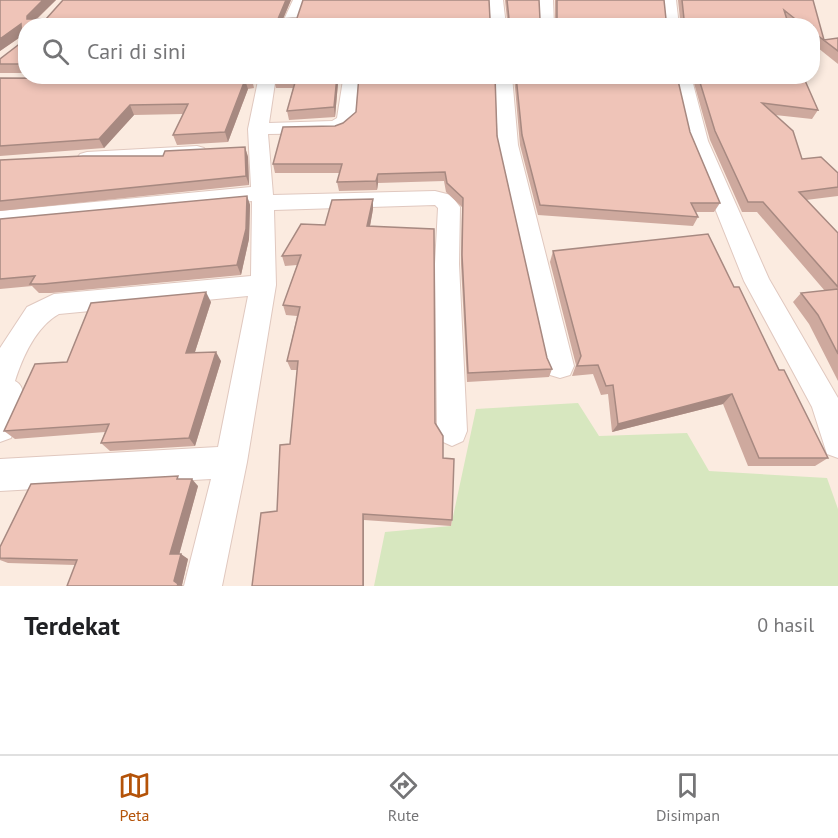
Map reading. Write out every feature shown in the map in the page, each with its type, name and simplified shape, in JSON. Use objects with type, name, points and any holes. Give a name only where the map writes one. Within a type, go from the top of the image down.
[{"type":"street","points":[[292,18],[300,0]]},
{"type":"street","points":[[496,0],[498,18]]},
{"type":"street","points":[[546,0],[547,18]]},
{"type":"street","points":[[669,0],[671,18]]},
{"type":"street","points":[[203,586],[231,462],[263,285],[262,198],[251,142],[259,84]]},
{"type":"street","points":[[251,142],[343,124],[346,120],[349,84]]},
{"type":"street","points":[[504,84],[508,145],[561,366]]},
{"type":"street","points":[[684,84],[698,141],[757,281],[826,404],[838,443]]},
{"type":"street","points":[[71,159],[215,151]]},
{"type":"street","points":[[0,219],[262,198],[435,198],[443,200],[448,207],[449,222],[447,264],[452,431]]},
{"type":"street","points":[[0,382],[8,359],[36,314],[54,304],[263,285]]},
{"type":"street","points":[[0,388],[10,393],[0,428]]},
{"type":"street","points":[[0,475],[231,462]]},
{"type":"green space","points":[[578,403],[599,436],[687,433],[709,471],[827,478],[838,509],[838,586],[374,586],[385,532],[451,526],[476,409]]},
{"type":"building","points":[[0,0],[43,0],[27,18],[18,18],[18,26],[0,39]]},
{"type":"building","points":[[63,0],[286,0],[278,18],[47,18]]},
{"type":"building","points":[[303,0],[489,0],[490,18],[297,18]]},
{"type":"building","points":[[507,0],[539,0],[540,18],[509,18]]},
{"type":"building","points":[[557,0],[664,0],[666,18],[557,18]]},
{"type":"building","points":[[682,0],[813,0],[818,18],[794,18],[784,10],[786,18],[684,18]]},
{"type":"building","points":[[820,25],[824,40],[838,38],[838,51],[820,37]]},
{"type":"building","points":[[18,45],[18,64],[0,64],[0,59]]},
{"type":"building","points":[[0,78],[18,78],[18,84],[243,84],[225,132],[173,135],[188,104],[130,105],[99,139],[0,146]]},
{"type":"building","points":[[295,84],[336,84],[334,107],[287,111]]},
{"type":"building","points":[[358,84],[495,84],[497,136],[547,358],[552,369],[468,373],[462,255],[463,198],[447,183],[445,172],[378,174],[376,181],[337,182],[342,164],[273,164],[283,127],[335,126],[343,123],[356,112]]},
{"type":"building","points":[[517,84],[679,84],[690,132],[720,203],[691,203],[698,217],[540,205],[522,135]]},
{"type":"building","points":[[700,84],[807,84],[818,110],[762,103],[793,131],[802,159],[821,157],[838,173],[838,187],[799,192],[838,233],[838,287],[763,202],[748,202],[715,131]]},
{"type":"building","points":[[245,147],[246,176],[0,201],[0,160],[83,156],[163,156],[165,151]]},
{"type":"building","points":[[247,196],[246,229],[237,265],[43,284],[30,284],[35,276],[0,279],[0,219]]},
{"type":"building","points":[[373,199],[367,226],[434,229],[435,423],[443,436],[443,458],[454,459],[452,520],[363,514],[363,586],[252,586],[261,513],[277,511],[280,445],[290,444],[298,361],[287,361],[300,307],[283,305],[301,255],[282,256],[301,224],[325,225],[332,200]]},
{"type":"building","points":[[708,234],[734,287],[739,287],[779,370],[784,370],[828,458],[759,458],[732,394],[618,424],[613,385],[606,386],[598,365],[577,366],[581,356],[553,251]]},
{"type":"building","points":[[838,289],[838,354],[818,315],[801,293]]},
{"type":"building","points":[[206,292],[186,353],[216,352],[189,438],[101,443],[109,424],[4,431],[35,364],[67,362],[91,303]]},
{"type":"building","points":[[178,476],[177,479],[192,479],[170,554],[181,554],[174,581],[178,584],[177,586],[67,586],[77,560],[0,558],[0,547],[31,484]]}]
